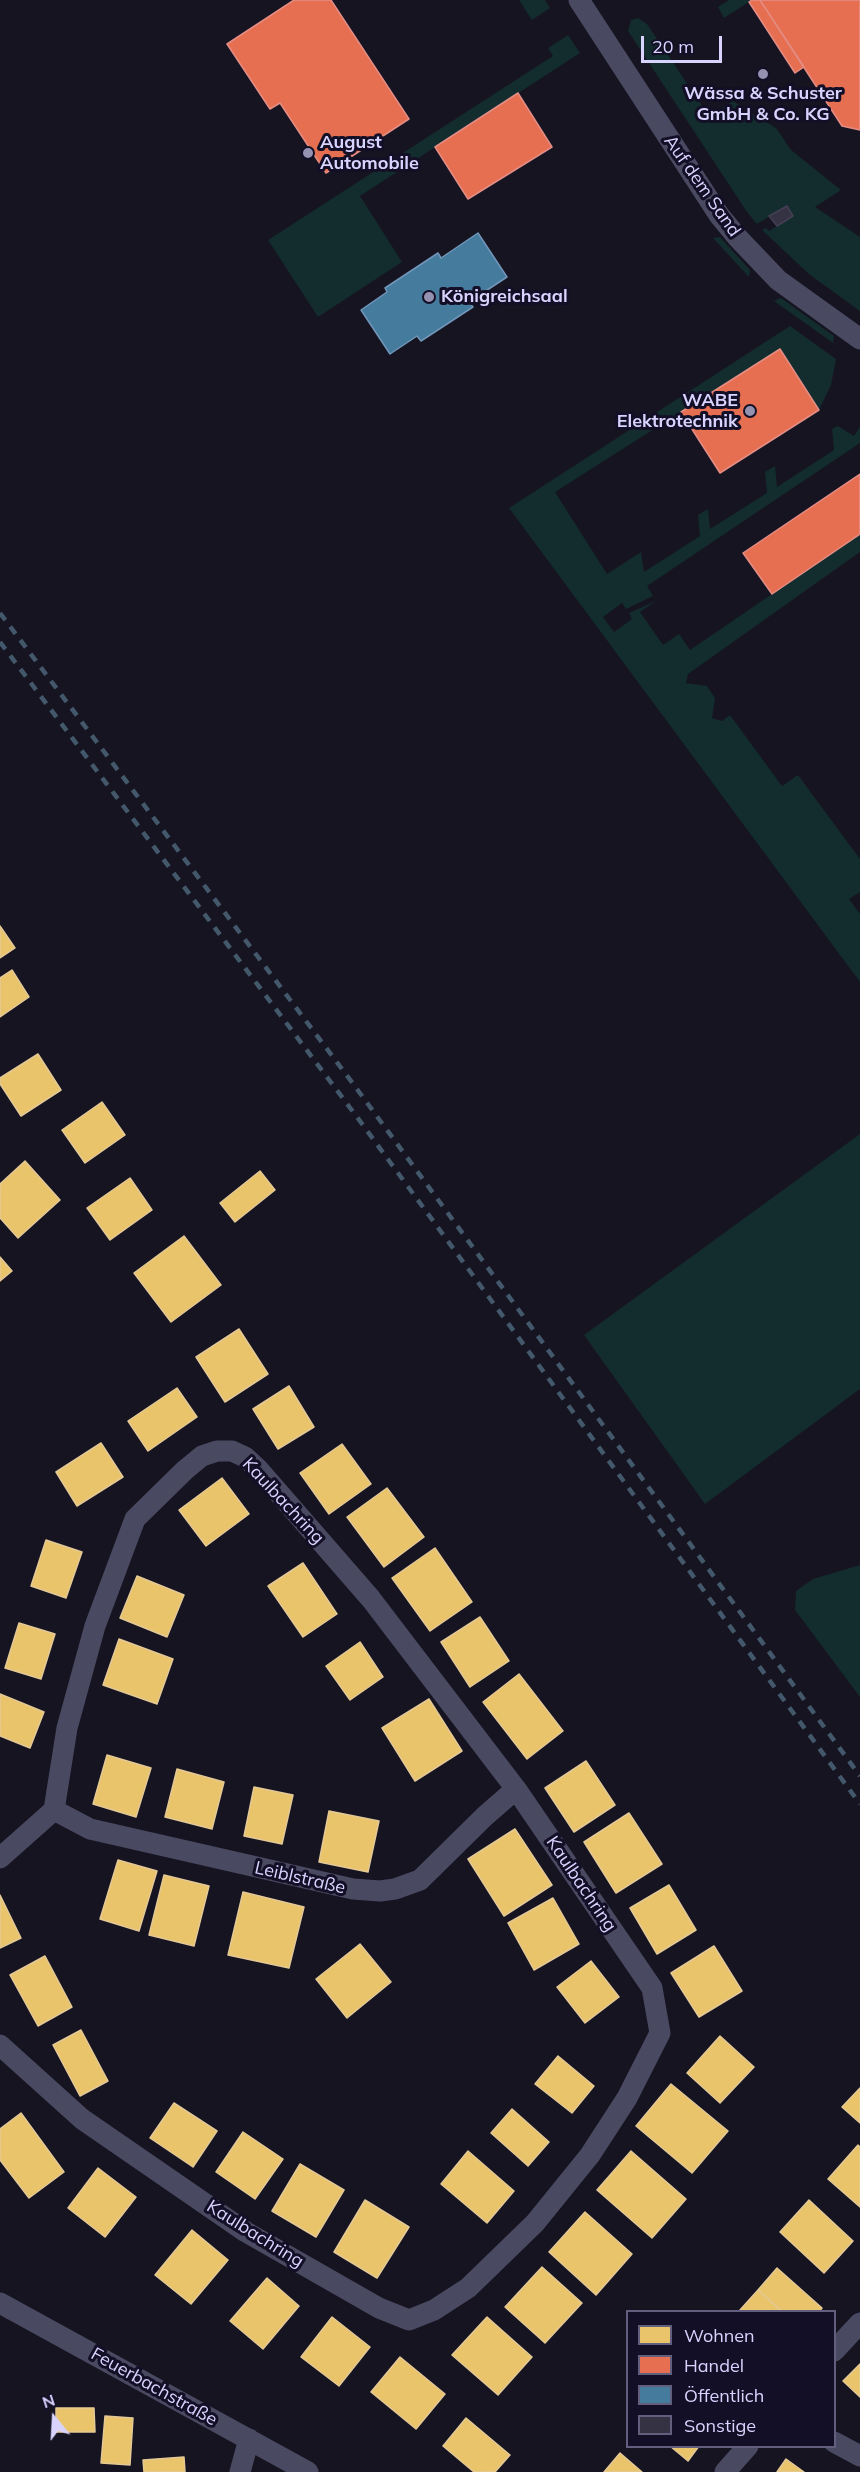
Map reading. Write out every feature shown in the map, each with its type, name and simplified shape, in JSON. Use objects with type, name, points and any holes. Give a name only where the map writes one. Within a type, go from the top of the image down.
[{"type":"street","name":"Auf dem Sand","points":[[579,0],[708,199],[738,238],[778,280],[860,339]]},
{"type":"street","name":"Kaulbachring","points":[[0,2045],[82,2119],[246,2232],[379,2308],[409,2320],[434,2310],[468,2288],[535,2223],[590,2155],[627,2098],[660,2033],[652,1988],[516,1789],[371,1599],[258,1469],[245,1457],[232,1451],[217,1450],[202,1456],[135,1519],[89,1649],[67,1728],[54,1810]]},
{"type":"street","name":"Leiblstraße","points":[[54,1810],[90,1829],[353,1890],[380,1891],[395,1889],[420,1880],[516,1789]]},
{"type":"street","points":[[0,1858],[54,1810]]},
{"type":"street","name":"Feuerbachstraße","points":[[0,2303],[308,2472]]},
{"type":"street","points":[[836,2349],[860,2323]]},
{"type":"street","points":[[240,2472],[249,2439]]},
{"type":"street","points":[[836,2443],[860,2456]]},
{"type":"street","points":[[725,2472],[746,2448]]},
{"type":"green space","points":[[519,0],[545,0],[550,8],[532,20]]},
{"type":"green space","points":[[729,0],[752,0],[724,18],[718,7]]},
{"type":"green space","points":[[638,18],[647,24],[709,116],[733,101],[776,128],[791,150],[841,190],[815,207],[860,237],[860,311],[810,275],[762,230],[766,228],[769,231],[793,216],[787,206],[757,224],[747,212],[628,31],[631,20]]},
{"type":"green space","points":[[568,35],[580,53],[360,196],[402,262],[318,317],[268,240],[553,56],[548,48]]},
{"type":"green space","points":[[720,237],[750,270],[749,277],[713,238]]},
{"type":"green space","points":[[781,298],[834,336],[833,343],[774,301]]},
{"type":"green space","points":[[790,326],[836,359],[831,385],[819,410],[780,349],[555,492],[607,574],[641,552],[644,572],[700,536],[698,515],[708,509],[710,529],[767,493],[765,472],[775,466],[777,487],[834,450],[832,429],[838,426],[854,436],[860,427],[860,443],[647,586],[653,596],[626,609],[622,603],[603,617],[614,632],[632,619],[629,613],[656,601],[640,612],[663,645],[679,634],[690,650],[860,534],[860,552],[688,674],[686,683],[707,686],[715,698],[712,718],[722,721],[730,715],[782,786],[798,775],[860,859],[860,892],[849,899],[860,914],[860,982],[509,508]]},
{"type":"green space","points":[[860,1134],[860,1389],[705,1504],[584,1335]]},
{"type":"green space","points":[[860,1565],[860,1697],[795,1610],[796,1591],[813,1579]]},
{"type":"building: Wohnen","points":[[0,926],[15,948],[0,958]]},
{"type":"building: Wohnen","points":[[12,970],[29,997],[0,1017],[0,978]]},
{"type":"building: Wohnen","points":[[38,1054],[61,1090],[21,1116],[0,1084],[0,1078]]},
{"type":"building: Wohnen","points":[[102,1102],[125,1135],[85,1163],[62,1130]]},
{"type":"building: Wohnen","points":[[25,1161],[60,1200],[18,1238],[0,1218],[0,1184]]},
{"type":"building: Wohnen","points":[[260,1171],[275,1190],[235,1222],[220,1203]]},
{"type":"building: Wohnen","points":[[130,1178],[152,1210],[110,1240],[87,1208]]},
{"type":"building: Wohnen","points":[[184,1236],[221,1285],[171,1322],[134,1273]]},
{"type":"building: Wohnen","points":[[0,1257],[12,1271],[0,1281]]},
{"type":"building: Wohnen","points":[[239,1329],[268,1374],[225,1402],[196,1357]]},
{"type":"building: Wohnen","points":[[289,1386],[314,1427],[278,1449],[253,1409]]},
{"type":"building: Wohnen","points":[[177,1388],[197,1417],[148,1451],[128,1421]]},
{"type":"building: Wohnen","points":[[101,1443],[123,1477],[77,1506],[56,1472]]},
{"type":"building: Wohnen","points":[[342,1444],[371,1484],[329,1514],[300,1473]]},
{"type":"building: Wohnen","points":[[222,1478],[249,1514],[206,1546],[179,1510]]},
{"type":"building: Wohnen","points":[[387,1488],[424,1537],[384,1567],[347,1517]]},
{"type":"building: Wohnen","points":[[46,1540],[82,1552],[66,1598],[31,1586]]},
{"type":"building: Wohnen","points":[[435,1548],[472,1602],[430,1631],[392,1578]]},
{"type":"building: Wohnen","points":[[303,1563],[337,1614],[303,1637],[268,1586]]},
{"type":"building: Wohnen","points":[[137,1576],[184,1595],[167,1637],[120,1618]]},
{"type":"building: Wohnen","points":[[480,1617],[509,1661],[470,1687],[441,1642]]},
{"type":"building: Wohnen","points":[[19,1623],[55,1634],[41,1679],[5,1668]]},
{"type":"building: Wohnen","points":[[119,1639],[173,1659],[157,1704],[103,1685]]},
{"type":"building: Wohnen","points":[[360,1642],[383,1677],[350,1700],[326,1666]]},
{"type":"building: Wohnen","points":[[519,1674],[563,1731],[527,1759],[483,1702]]},
{"type":"building: Wohnen","points":[[0,1694],[44,1712],[30,1748],[0,1736]]},
{"type":"building: Wohnen","points":[[429,1699],[462,1751],[415,1781],[382,1728]]},
{"type":"building: Wohnen","points":[[107,1755],[151,1768],[136,1817],[93,1804]]},
{"type":"building: Wohnen","points":[[586,1761],[615,1805],[574,1832],[545,1788]]},
{"type":"building: Wohnen","points":[[177,1769],[224,1782],[212,1829],[165,1817]]},
{"type":"building: Wohnen","points":[[254,1787],[293,1795],[282,1844],[244,1836]]},
{"type":"building: Wohnen","points":[[329,1811],[379,1821],[368,1872],[319,1862]]},
{"type":"building: Wohnen","points":[[629,1813],[662,1864],[616,1893],[584,1842]]},
{"type":"building: Wohnen","points":[[515,1829],[552,1885],[504,1916],[468,1859]]},
{"type":"building: Wohnen","points":[[118,1860],[157,1871],[139,1931],[100,1919]]},
{"type":"building: Wohnen","points":[[164,1875],[209,1886],[194,1946],[149,1935]]},
{"type":"building: Wohnen","points":[[669,1885],[696,1930],[657,1954],[630,1908]]},
{"type":"building: Wohnen","points":[[243,1892],[304,1907],[289,1968],[228,1955]]},
{"type":"building: Wohnen","points":[[0,1895],[21,1938],[0,1948]]},
{"type":"building: Wohnen","points":[[553,1898],[579,1944],[534,1970],[508,1923]]},
{"type":"building: Wohnen","points":[[360,1944],[391,1982],[347,2018],[316,1979]]},
{"type":"building: Wohnen","points":[[714,1946],[742,1991],[699,2017],[671,1973]]},
{"type":"building: Wohnen","points":[[45,1956],[72,2007],[38,2026],[10,1975]]},
{"type":"building: Wohnen","points":[[591,1961],[619,1997],[585,2023],[557,1987]]},
{"type":"building: Wohnen","points":[[81,2030],[108,2081],[80,2096],[53,2045]]},
{"type":"building: Wohnen","points":[[720,2036],[754,2067],[720,2103],[687,2073]]},
{"type":"building: Wohnen","points":[[558,2056],[594,2086],[572,2113],[535,2084]]},
{"type":"building: Wohnen","points":[[671,2084],[728,2131],[692,2173],[636,2126]]},
{"type":"building: Wohnen","points":[[860,2088],[860,2123],[842,2107]]},
{"type":"building: Wohnen","points":[[174,2103],[217,2131],[193,2167],[150,2138]]},
{"type":"building: Wohnen","points":[[512,2109],[549,2142],[528,2166],[491,2133]]},
{"type":"building: Wohnen","points":[[21,2113],[64,2172],[29,2198],[0,2160],[0,2129]]},
{"type":"building: Wohnen","points":[[243,2132],[283,2159],[255,2199],[216,2172]]},
{"type":"building: Wohnen","points":[[858,2145],[860,2147],[860,2207],[828,2179]]},
{"type":"building: Wohnen","points":[[468,2151],[514,2191],[487,2223],[441,2184]]},
{"type":"building: Wohnen","points":[[631,2151],[686,2199],[652,2238],[597,2190]]},
{"type":"building: Wohnen","points":[[300,2164],[344,2190],[316,2237],[272,2211]]},
{"type":"building: Wohnen","points":[[98,2168],[136,2197],[105,2237],[68,2208]]},
{"type":"building: Wohnen","points":[[365,2200],[409,2227],[377,2278],[334,2252]]},
{"type":"building: Wohnen","points":[[809,2200],[853,2241],[824,2273],[780,2232]]},
{"type":"building: Wohnen","points":[[585,2212],[632,2254],[596,2295],[549,2252]]},
{"type":"building: Wohnen","points":[[192,2230],[228,2260],[191,2304],[155,2275]]},
{"type":"building: Wohnen","points":[[542,2267],[582,2303],[545,2343],[505,2307]]},
{"type":"building: Wohnen","points":[[777,2268],[822,2308],[820,2310],[781,2310],[758,2290]]},
{"type":"building: Wohnen","points":[[267,2278],[299,2306],[263,2349],[230,2321]]},
{"type":"building: Wohnen","points":[[758,2290],[781,2310],[740,2310]]},
{"type":"building: Wohnen","points":[[332,2317],[370,2347],[339,2386],[301,2357]]},
{"type":"building: Wohnen","points":[[487,2317],[532,2357],[498,2395],[452,2355]]},
{"type":"building: Wohnen","points":[[400,2357],[445,2394],[416,2429],[371,2392]]},
{"type":"building: Wohnen","points":[[860,2364],[860,2397],[843,2381]]},
{"type":"building: Wohnen","points":[[56,2408],[94,2408],[95,2432],[56,2432]]},
{"type":"building: Wohnen","points":[[105,2416],[133,2418],[130,2465],[101,2463]]},
{"type":"building: Wohnen","points":[[466,2418],[510,2455],[495,2472],[474,2472],[443,2446]]},
{"type":"building: Wohnen","points":[[672,2448],[698,2448],[688,2461]]},
{"type":"building: Wohnen","points":[[620,2453],[642,2472],[604,2472]]},
{"type":"building: Wohnen","points":[[184,2457],[185,2472],[144,2472],[143,2460]]},
{"type":"building: Wohnen","points":[[786,2459],[804,2472],[777,2472]]},
{"type":"building: Handel","points":[[294,0],[331,0],[409,119],[326,173],[280,103],[270,109],[227,44]]},
{"type":"building: Handel","points":[[760,0],[804,67],[795,73],[749,2]]},
{"type":"building: Handel","points":[[760,0],[860,0],[860,130],[842,126]]},
{"type":"building: Handel","points":[[518,93],[552,147],[468,199],[435,147]]},
{"type":"building: Handel","name":"WABE Elektrotechnik","points":[[780,349],[819,410],[720,473],[681,412]]},
{"type":"building: Handel","points":[[860,474],[860,534],[772,594],[743,553]]},
{"type":"building: Öffentlich","name":"Königreichsaal","points":[[478,233],[507,277],[469,302],[473,307],[421,341],[417,336],[390,354],[361,310],[387,292],[385,288],[438,253],[441,258]]},
{"type":"building: Sonstige","points":[[787,206],[793,216],[777,226],[769,216]]},
{"type":"railway","points":[[0,613],[354,1085],[860,1776]]},
{"type":"railway","points":[[0,642],[357,1117],[860,1804]]},
{"type":"place","name":"Wässa & Schuster GmbH & Co. KG","points":[[763,74]]},
{"type":"place","name":"August Automobile","points":[[308,153]]},
{"type":"place","name":"Königreichsaal","points":[[429,297]]},
{"type":"place","name":"WABE Elektrotechnik","points":[[750,411]]}]
